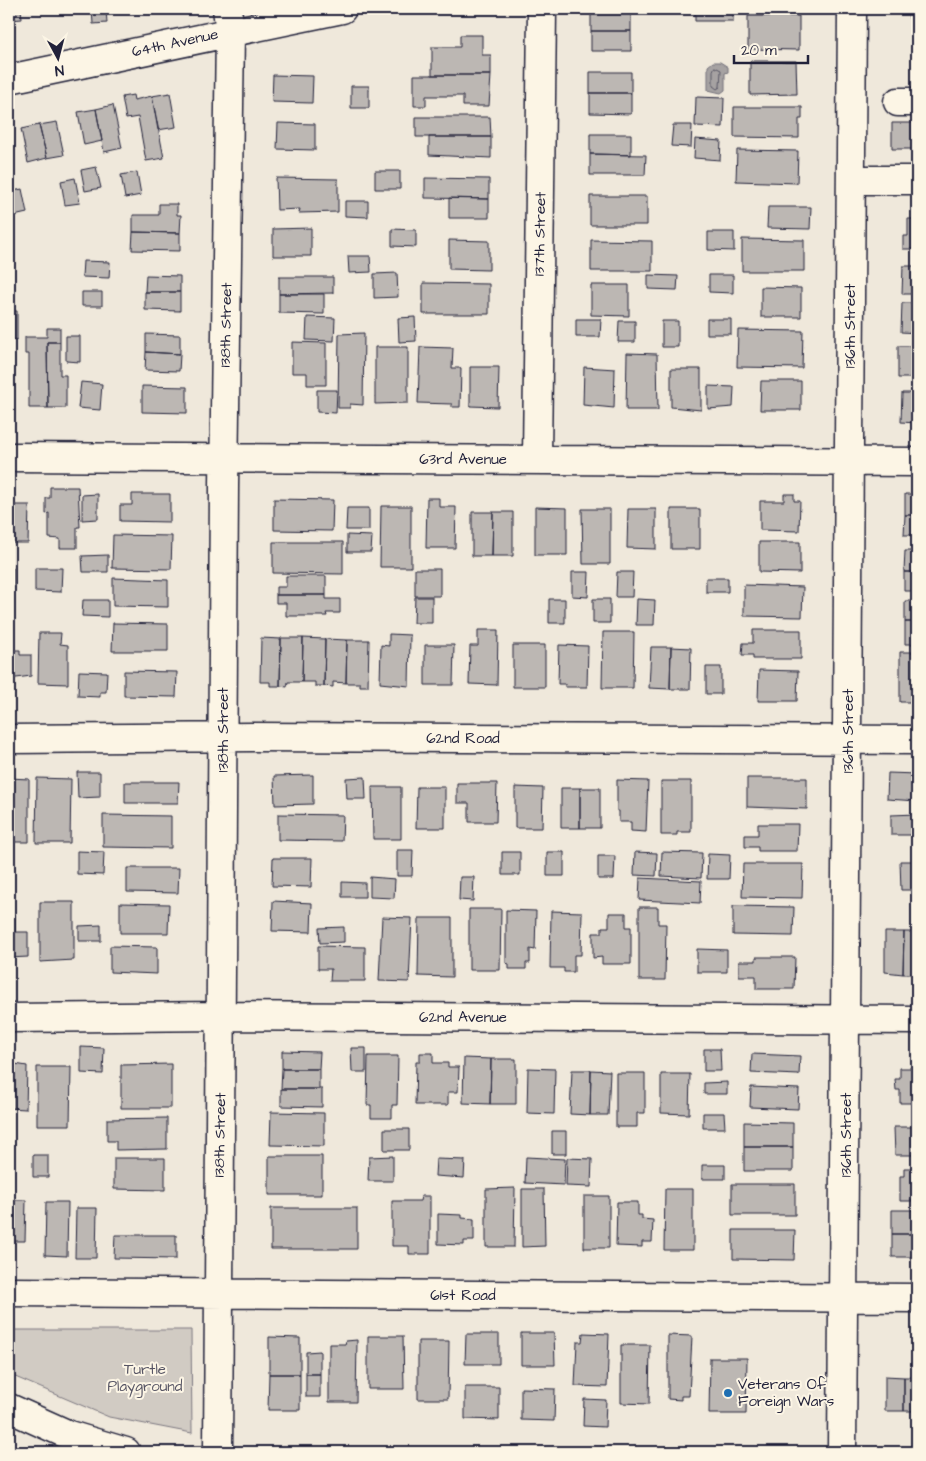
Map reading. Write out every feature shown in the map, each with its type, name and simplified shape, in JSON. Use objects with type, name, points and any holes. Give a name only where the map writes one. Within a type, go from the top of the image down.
[{"type":"street","name":"64th Avenue","points":[[9,79],[228,20],[342,9]]},
{"type":"street","name":"137th Street","points":[[537,459],[542,9]]},
{"type":"street","name":"136th Street","points":[[842,1452],[847,1020],[852,9]]},
{"type":"street","name":"138th Street","points":[[218,1452],[228,20]]},
{"type":"street","points":[[852,180],[917,180]]},
{"type":"street","name":"63rd Avenue","points":[[9,457],[917,462]]},
{"type":"street","name":"62nd Road","points":[[9,739],[223,737],[917,740]]},
{"type":"street","name":"62nd Avenue","points":[[9,1018],[222,1016],[917,1020]]},
{"type":"street","name":"61st Road","points":[[9,1292],[844,1296],[917,1298]]},
{"type":"street","points":[[9,1408],[69,1435],[126,1452]]},
{"type":"green space","name":"Turtle Playground","points":[[9,1330],[191,1330],[192,1433],[109,1417],[13,1376],[9,1372]]},
{"type":"water","points":[[713,62],[720,62],[728,67],[728,72],[725,73],[725,90],[721,93],[708,90],[708,66]]},
{"type":"building","points":[[9,9],[21,9],[22,19],[9,20]]},
{"type":"building","points":[[92,9],[106,9],[107,23],[93,24]]},
{"type":"building","points":[[695,9],[733,9],[733,21],[695,21]]},
{"type":"building","points":[[917,9],[917,27],[911,28],[908,11]]},
{"type":"building","points":[[591,12],[631,12],[631,31],[591,31]]},
{"type":"building","points":[[748,16],[799,16],[799,50],[748,49]]},
{"type":"building","points":[[591,31],[631,31],[631,51],[591,51]]},
{"type":"building","points":[[460,35],[482,35],[482,55],[491,55],[491,75],[432,75],[432,47],[460,47]]},
{"type":"building","points":[[750,61],[796,61],[797,94],[750,95]]},
{"type":"building","points":[[590,72],[631,72],[631,93],[590,93]]},
{"type":"building","points":[[273,75],[313,76],[312,103],[272,102]]},
{"type":"building","points":[[414,75],[491,75],[489,106],[463,106],[463,96],[426,96],[426,106],[414,106]]},
{"type":"building","points":[[351,86],[369,86],[369,108],[351,108]]},
{"type":"building","points":[[170,93],[176,127],[158,130],[152,96]]},
{"type":"building","points":[[590,93],[631,93],[631,114],[590,113]]},
{"type":"building","points":[[133,95],[134,100],[152,96],[164,158],[146,161],[138,117],[126,119],[122,97]]},
{"type":"building","points":[[696,97],[724,98],[723,127],[695,126]]},
{"type":"building","points":[[113,105],[122,148],[104,152],[96,109]]},
{"type":"building","points":[[734,107],[802,107],[802,119],[799,119],[799,138],[734,137]]},
{"type":"building","points":[[96,109],[102,141],[84,145],[78,112]]},
{"type":"building","points":[[416,117],[490,117],[491,137],[416,137]]},
{"type":"building","points":[[57,122],[64,155],[47,158],[39,125]]},
{"type":"building","points":[[278,123],[315,124],[315,150],[277,149]]},
{"type":"building","points":[[892,123],[917,123],[917,149],[892,149]]},
{"type":"building","points":[[39,125],[47,158],[28,163],[21,129]]},
{"type":"building","points":[[673,125],[692,125],[691,147],[671,146]]},
{"type":"building","points":[[590,134],[631,134],[631,155],[590,154]]},
{"type":"building","points":[[429,137],[491,137],[491,158],[429,155]]},
{"type":"building","points":[[695,139],[721,141],[720,160],[694,158]]},
{"type":"building","points":[[737,150],[798,151],[797,183],[736,181]]},
{"type":"building","points":[[590,154],[646,155],[645,175],[590,175]]},
{"type":"building","points":[[96,167],[101,188],[85,191],[81,170]]},
{"type":"building","points":[[375,171],[400,171],[400,189],[375,189]]},
{"type":"building","points":[[137,172],[141,195],[125,198],[121,175]]},
{"type":"building","points":[[75,178],[80,203],[65,205],[61,181]]},
{"type":"building","points":[[276,178],[338,179],[338,212],[299,213],[300,209],[277,210]]},
{"type":"building","points":[[425,178],[489,179],[489,199],[425,198]]},
{"type":"building","points":[[22,189],[27,213],[14,216],[9,192]]},
{"type":"building","points":[[590,196],[647,196],[647,225],[590,225]]},
{"type":"building","points":[[449,198],[489,199],[489,218],[449,218]]},
{"type":"building","points":[[345,201],[368,201],[368,217],[345,216]]},
{"type":"building","points":[[159,204],[177,204],[177,215],[181,215],[180,233],[133,232],[133,215],[159,215]]},
{"type":"building","points":[[768,207],[811,207],[810,229],[767,228]]},
{"type":"building","points":[[908,219],[917,219],[917,249],[903,249],[903,236],[908,236]]},
{"type":"building","points":[[311,228],[311,256],[273,256],[273,229]]},
{"type":"building","points":[[392,229],[416,230],[416,247],[392,246]]},
{"type":"building","points":[[133,232],[180,233],[180,251],[132,250]]},
{"type":"building","points":[[708,232],[734,232],[734,251],[708,250]]},
{"type":"building","points":[[742,239],[804,240],[804,271],[742,271]]},
{"type":"building","points":[[449,240],[489,241],[489,270],[449,269]]},
{"type":"building","points":[[591,240],[652,241],[652,271],[591,271]]},
{"type":"building","points":[[348,256],[370,256],[371,272],[349,273]]},
{"type":"building","points":[[83,261],[110,262],[109,278],[82,277]]},
{"type":"building","points":[[903,266],[917,266],[917,294],[902,294]]},
{"type":"building","points":[[397,273],[398,297],[374,298],[374,274]]},
{"type":"building","points":[[146,275],[180,276],[180,292],[145,292]]},
{"type":"building","points":[[648,275],[678,276],[677,290],[648,289]]},
{"type":"building","points":[[709,275],[733,275],[733,293],[709,292]]},
{"type":"building","points":[[279,277],[333,277],[333,293],[279,294]]},
{"type":"building","points":[[423,283],[489,284],[489,314],[423,314]]},
{"type":"building","points":[[591,285],[629,285],[629,316],[591,315]]},
{"type":"building","points":[[761,287],[801,288],[801,317],[761,317]]},
{"type":"building","points":[[82,292],[102,292],[102,306],[82,306]]},
{"type":"building","points":[[145,292],[180,292],[180,311],[145,310]]},
{"type":"building","points":[[279,294],[324,294],[324,314],[279,313]]},
{"type":"building","points":[[902,303],[917,303],[917,333],[901,332]]},
{"type":"building","points":[[9,311],[17,311],[17,340],[9,340]]},
{"type":"building","points":[[307,317],[335,318],[334,341],[306,340]]},
{"type":"building","points":[[415,317],[416,341],[399,342],[398,318]]},
{"type":"building","points":[[576,319],[601,319],[600,337],[576,337]]},
{"type":"building","points":[[707,319],[731,319],[731,334],[707,334]]},
{"type":"building","points":[[619,321],[635,321],[635,342],[618,342]]},
{"type":"building","points":[[662,321],[678,321],[678,347],[662,347]]},
{"type":"building","points":[[47,328],[60,328],[60,342],[47,342],[48,408],[29,408],[29,354],[25,354],[25,337],[47,337]]},
{"type":"building","points":[[738,330],[803,331],[802,368],[737,367]]},
{"type":"building","points":[[364,333],[363,405],[350,404],[350,408],[338,408],[339,334]]},
{"type":"building","points":[[146,334],[180,335],[180,354],[146,352]]},
{"type":"building","points":[[66,336],[80,336],[80,362],[66,361]]},
{"type":"building","points":[[47,342],[60,342],[60,375],[66,375],[66,408],[48,408]]},
{"type":"building","points":[[292,342],[326,343],[326,385],[307,385],[307,373],[292,373]]},
{"type":"building","points":[[898,346],[917,346],[917,378],[898,378]]},
{"type":"building","points":[[375,347],[408,347],[408,403],[375,404]]},
{"type":"building","points":[[420,347],[453,348],[452,368],[461,368],[460,407],[452,407],[452,404],[418,403]]},
{"type":"building","points":[[146,352],[180,354],[179,371],[145,370]]},
{"type":"building","points":[[627,353],[657,354],[658,410],[626,410]]},
{"type":"building","points":[[470,367],[499,367],[498,407],[470,406]]},
{"type":"building","points":[[584,367],[615,369],[614,408],[583,405]]},
{"type":"building","points":[[671,369],[701,369],[701,410],[671,407]]},
{"type":"building","points":[[761,381],[801,381],[801,410],[760,410]]},
{"type":"building","points":[[81,382],[102,384],[100,410],[78,408]]},
{"type":"building","points":[[142,386],[187,387],[187,413],[142,412]]},
{"type":"building","points":[[708,386],[734,387],[733,407],[708,409]]},
{"type":"building","points":[[317,390],[337,390],[336,413],[317,412]]},
{"type":"building","points":[[902,393],[917,393],[917,423],[901,422]]},
{"type":"building","points":[[50,487],[78,487],[80,527],[77,527],[77,548],[60,548],[60,539],[49,538],[49,513],[46,514],[46,498],[50,498]]},
{"type":"building","points":[[98,494],[98,519],[82,520],[82,495]]},
{"type":"building","points":[[132,494],[170,494],[170,522],[120,521],[120,505],[132,505]]},
{"type":"building","points":[[784,494],[794,494],[794,501],[800,501],[799,531],[760,530],[760,501],[784,501]]},
{"type":"building","points":[[905,494],[917,494],[917,515],[905,515]]},
{"type":"building","points":[[427,498],[439,498],[439,507],[456,507],[455,548],[426,548]]},
{"type":"building","points":[[274,499],[333,500],[332,531],[274,530]]},
{"type":"building","points":[[9,505],[29,505],[28,543],[9,543]]},
{"type":"building","points":[[381,506],[411,506],[411,567],[380,567]]},
{"type":"building","points":[[535,507],[567,508],[567,555],[535,555]]},
{"type":"building","points":[[347,508],[369,508],[369,530],[346,530]]},
{"type":"building","points":[[582,509],[610,509],[610,564],[583,564]]},
{"type":"building","points":[[628,509],[656,509],[656,549],[627,548]]},
{"type":"building","points":[[671,509],[700,509],[700,549],[671,549]]},
{"type":"building","points":[[472,512],[493,512],[492,556],[472,556]]},
{"type":"building","points":[[493,512],[513,512],[513,556],[492,556]]},
{"type":"building","points":[[905,515],[917,515],[917,535],[904,535]]},
{"type":"building","points":[[113,535],[172,536],[171,569],[112,568]]},
{"type":"building","points":[[347,535],[372,536],[371,552],[347,552]]},
{"type":"building","points":[[273,542],[343,542],[343,574],[273,573]]},
{"type":"building","points":[[759,542],[800,542],[800,573],[759,572]]},
{"type":"building","points":[[905,551],[917,551],[917,572],[904,572]]},
{"type":"building","points":[[108,555],[108,572],[83,572],[82,556]]},
{"type":"building","points":[[9,568],[13,568],[13,593],[9,593]]},
{"type":"building","points":[[35,568],[62,568],[61,592],[35,591]]},
{"type":"building","points":[[415,569],[440,569],[440,596],[415,596]]},
{"type":"building","points":[[572,572],[589,572],[588,597],[572,596]]},
{"type":"building","points":[[617,572],[633,572],[632,597],[616,597]]},
{"type":"building","points":[[904,572],[917,572],[917,591],[904,591]]},
{"type":"building","points":[[286,576],[326,576],[326,595],[276,595],[276,587],[286,587]]},
{"type":"building","points":[[113,578],[168,580],[168,607],[113,606]]},
{"type":"building","points":[[706,578],[728,578],[728,592],[706,592]]},
{"type":"building","points":[[744,585],[803,587],[802,617],[744,616]]},
{"type":"building","points":[[276,595],[326,595],[326,599],[340,599],[340,613],[326,613],[327,616],[286,616],[286,603],[276,603]]},
{"type":"building","points":[[415,597],[432,597],[432,623],[414,623]]},
{"type":"building","points":[[549,599],[565,599],[565,623],[549,623]]},
{"type":"building","points":[[593,599],[610,599],[610,623],[593,623]]},
{"type":"building","points":[[637,599],[655,600],[654,625],[636,625]]},
{"type":"building","points":[[83,600],[108,600],[108,617],[82,616]]},
{"type":"building","points":[[905,601],[917,601],[917,622],[905,622]]},
{"type":"building","points":[[905,622],[917,622],[917,644],[905,644]]},
{"type":"building","points":[[113,623],[168,624],[168,651],[112,651]]},
{"type":"building","points":[[478,630],[498,630],[497,685],[469,684],[470,646],[478,646]]},
{"type":"building","points":[[753,630],[801,630],[801,659],[753,659],[753,655],[742,655],[743,643],[753,643]]},
{"type":"building","points":[[603,632],[634,632],[633,688],[602,688]]},
{"type":"building","points":[[39,633],[61,633],[60,644],[68,645],[68,684],[38,683]]},
{"type":"building","points":[[389,634],[410,635],[409,686],[380,683],[381,645],[389,646]]},
{"type":"building","points":[[261,638],[281,639],[280,686],[270,686],[270,682],[260,682]]},
{"type":"building","points":[[281,638],[303,638],[302,682],[288,682],[287,687],[280,686]]},
{"type":"building","points":[[303,638],[325,639],[324,686],[315,686],[315,682],[302,682]]},
{"type":"building","points":[[325,639],[347,640],[346,683],[333,682],[333,687],[324,686]]},
{"type":"building","points":[[347,640],[369,640],[368,686],[360,686],[360,683],[346,683]]},
{"type":"building","points":[[425,645],[454,645],[453,685],[425,685]]},
{"type":"building","points":[[513,645],[545,645],[545,687],[513,687]]},
{"type":"building","points":[[559,645],[588,646],[587,687],[565,687],[565,684],[558,684]]},
{"type":"building","points":[[651,647],[671,647],[670,689],[649,688]]},
{"type":"building","points":[[671,647],[691,648],[690,689],[670,689]]},
{"type":"building","points":[[9,650],[20,650],[20,655],[31,655],[31,676],[9,679]]},
{"type":"building","points":[[900,652],[917,652],[917,702],[900,702]]},
{"type":"building","points":[[706,667],[721,667],[721,694],[706,694]]},
{"type":"building","points":[[759,670],[798,671],[797,701],[758,701]]},
{"type":"building","points":[[79,671],[107,672],[106,692],[100,692],[100,697],[78,696]]},
{"type":"building","points":[[124,671],[177,672],[176,697],[124,696]]},
{"type":"building","points":[[77,772],[100,772],[100,797],[78,798]]},
{"type":"building","points":[[888,773],[917,774],[917,801],[887,799]]},
{"type":"building","points":[[313,775],[313,804],[275,805],[274,776]]},
{"type":"building","points":[[365,777],[366,799],[347,799],[346,778]]},
{"type":"building","points":[[9,778],[29,779],[29,842],[9,842]]},
{"type":"building","points":[[37,778],[71,779],[70,843],[36,843]]},
{"type":"building","points":[[747,778],[807,778],[807,809],[747,807]]},
{"type":"building","points":[[617,780],[648,781],[646,832],[631,831],[631,822],[619,822]]},
{"type":"building","points":[[661,781],[691,781],[691,832],[677,832],[677,835],[661,835]]},
{"type":"building","points":[[125,782],[179,782],[178,803],[125,803]]},
{"type":"building","points":[[457,783],[497,783],[496,822],[469,822],[469,803],[457,803]]},
{"type":"building","points":[[372,787],[401,787],[401,839],[373,839]]},
{"type":"building","points":[[417,787],[445,787],[445,828],[416,828]]},
{"type":"building","points":[[515,787],[543,788],[542,828],[515,828]]},
{"type":"building","points":[[561,788],[580,788],[580,828],[561,828]]},
{"type":"building","points":[[580,788],[600,788],[600,828],[580,828]]},
{"type":"building","points":[[278,814],[343,815],[342,841],[278,840]]},
{"type":"building","points":[[917,814],[917,835],[891,835],[891,815]]},
{"type":"building","points":[[103,815],[171,816],[171,848],[103,847]]},
{"type":"building","points":[[758,824],[798,824],[797,851],[758,851],[758,847],[745,847],[745,835],[758,835]]},
{"type":"building","points":[[397,850],[413,850],[412,876],[397,876]]},
{"type":"building","points":[[77,851],[104,852],[103,875],[77,874]]},
{"type":"building","points":[[502,852],[520,852],[520,875],[502,875]]},
{"type":"building","points":[[547,852],[564,852],[564,876],[547,876]]},
{"type":"building","points":[[635,852],[657,853],[656,876],[634,875]]},
{"type":"building","points":[[662,852],[702,853],[701,878],[661,876]]},
{"type":"building","points":[[708,854],[730,855],[729,879],[707,879]]},
{"type":"building","points":[[598,856],[615,856],[614,879],[598,879]]},
{"type":"building","points":[[273,858],[312,858],[311,887],[272,886]]},
{"type":"building","points":[[900,861],[917,861],[917,890],[901,890]]},
{"type":"building","points":[[743,864],[803,864],[802,898],[742,897]]},
{"type":"building","points":[[127,868],[179,868],[178,893],[127,892]]},
{"type":"building","points":[[370,877],[395,879],[394,898],[370,897]]},
{"type":"building","points":[[460,877],[474,877],[473,901],[459,900]]},
{"type":"building","points":[[640,878],[701,881],[700,903],[639,900]]},
{"type":"building","points":[[342,882],[365,883],[365,897],[342,897]]},
{"type":"building","points":[[273,901],[312,903],[311,932],[272,931]]},
{"type":"building","points":[[40,902],[74,902],[74,960],[40,962]]},
{"type":"building","points":[[120,903],[169,904],[168,933],[120,933]]},
{"type":"building","points":[[733,906],[794,907],[793,936],[733,935]]},
{"type":"building","points":[[639,907],[658,907],[658,924],[666,924],[665,980],[639,980]]},
{"type":"building","points":[[469,909],[501,909],[500,970],[469,970]]},
{"type":"building","points":[[506,910],[536,911],[535,950],[530,949],[530,963],[526,963],[526,969],[509,969],[509,964],[506,963]]},
{"type":"building","points":[[551,911],[582,912],[581,955],[574,955],[574,972],[564,972],[564,968],[550,968]]},
{"type":"building","points":[[609,913],[626,913],[626,927],[631,927],[631,964],[602,964],[602,957],[593,958],[593,933],[602,933],[602,927],[609,927]]},
{"type":"building","points":[[9,915],[15,915],[15,932],[28,932],[28,957],[9,958]]},
{"type":"building","points":[[382,917],[412,918],[409,982],[379,981]]},
{"type":"building","points":[[419,918],[452,918],[452,977],[418,976]]},
{"type":"building","points":[[101,925],[101,941],[79,941],[79,926]]},
{"type":"building","points":[[344,927],[344,942],[320,943],[319,928]]},
{"type":"building","points":[[885,932],[904,932],[903,974],[885,972]]},
{"type":"building","points":[[904,932],[917,932],[917,971],[915,974],[903,974]]},
{"type":"building","points":[[110,946],[157,947],[157,974],[110,972]]},
{"type":"building","points":[[318,946],[365,947],[365,981],[330,981],[331,969],[318,969]]},
{"type":"building","points":[[697,949],[727,950],[727,972],[697,972]]},
{"type":"building","points":[[756,957],[795,957],[794,989],[756,989],[756,976],[739,976],[739,961],[756,961]]},
{"type":"building","points":[[81,1047],[104,1048],[103,1074],[81,1073]]},
{"type":"building","points":[[351,1048],[366,1048],[366,1072],[352,1072]]},
{"type":"building","points":[[704,1049],[720,1049],[721,1071],[704,1071]]},
{"type":"building","points":[[282,1051],[320,1052],[319,1069],[282,1069]]},
{"type":"building","points":[[420,1053],[433,1053],[433,1063],[448,1063],[448,1067],[459,1067],[458,1092],[448,1092],[448,1105],[415,1105],[416,1062],[420,1062]]},
{"type":"building","points":[[752,1054],[800,1056],[799,1075],[751,1073]]},
{"type":"building","points":[[368,1056],[398,1056],[397,1105],[392,1105],[392,1118],[371,1118],[371,1105],[367,1105]]},
{"type":"building","points":[[464,1058],[491,1059],[490,1104],[463,1103]]},
{"type":"building","points":[[491,1059],[516,1059],[516,1104],[490,1104]]},
{"type":"building","points":[[9,1063],[27,1066],[26,1109],[9,1108]]},
{"type":"building","points":[[171,1064],[171,1108],[121,1108],[121,1065]]},
{"type":"building","points":[[37,1067],[71,1067],[70,1125],[37,1125]]},
{"type":"building","points":[[528,1068],[555,1069],[554,1114],[527,1113]]},
{"type":"building","points":[[900,1068],[917,1068],[917,1103],[900,1103],[900,1090],[896,1090],[895,1079],[900,1079]]},
{"type":"building","points":[[282,1069],[319,1069],[319,1089],[281,1089]]},
{"type":"building","points":[[572,1070],[591,1070],[590,1115],[570,1114]]},
{"type":"building","points":[[591,1070],[610,1071],[608,1115],[590,1115]]},
{"type":"building","points":[[616,1073],[645,1073],[645,1113],[637,1113],[637,1127],[616,1127]]},
{"type":"building","points":[[661,1074],[690,1074],[689,1114],[661,1113]]},
{"type":"building","points":[[727,1082],[727,1094],[704,1094],[704,1083]]},
{"type":"building","points":[[751,1087],[799,1089],[798,1109],[750,1107]]},
{"type":"building","points":[[281,1089],[322,1089],[322,1107],[281,1106]]},
{"type":"building","points":[[271,1112],[324,1113],[324,1146],[270,1145]]},
{"type":"building","points":[[703,1113],[724,1113],[725,1128],[703,1128]]},
{"type":"building","points":[[167,1118],[167,1149],[116,1150],[116,1141],[107,1141],[107,1119]]},
{"type":"building","points":[[744,1122],[793,1123],[793,1147],[744,1147]]},
{"type":"building","points":[[894,1127],[917,1127],[917,1155],[895,1155]]},
{"type":"building","points":[[384,1129],[409,1129],[409,1150],[384,1150]]},
{"type":"building","points":[[552,1131],[566,1131],[566,1154],[552,1154]]},
{"type":"building","points":[[744,1147],[793,1147],[793,1171],[744,1171]]},
{"type":"building","points":[[33,1155],[48,1155],[48,1177],[33,1177]]},
{"type":"building","points":[[269,1156],[322,1156],[322,1195],[269,1195]]},
{"type":"building","points":[[393,1156],[393,1181],[368,1181],[369,1157]]},
{"type":"building","points":[[526,1157],[565,1159],[564,1185],[525,1183]]},
{"type":"building","points":[[114,1158],[165,1158],[165,1190],[114,1189]]},
{"type":"building","points":[[567,1158],[592,1159],[591,1187],[566,1186]]},
{"type":"building","points":[[436,1159],[465,1160],[464,1178],[435,1176]]},
{"type":"building","points":[[702,1165],[725,1165],[725,1179],[702,1179]]},
{"type":"building","points":[[904,1168],[917,1168],[917,1201],[900,1201],[900,1176],[904,1176]]},
{"type":"building","points":[[732,1184],[795,1184],[795,1215],[732,1215]]},
{"type":"building","points":[[515,1188],[514,1247],[486,1247],[486,1189]]},
{"type":"building","points":[[522,1189],[544,1189],[545,1246],[522,1247]]},
{"type":"building","points":[[665,1189],[693,1189],[693,1250],[664,1250]]},
{"type":"building","points":[[421,1196],[430,1196],[430,1254],[409,1254],[409,1246],[392,1246],[392,1201],[420,1201]]},
{"type":"building","points":[[584,1196],[609,1196],[609,1248],[584,1248]]},
{"type":"building","points":[[9,1200],[26,1200],[25,1241],[12,1241],[12,1248],[9,1248]]},
{"type":"building","points":[[46,1202],[68,1202],[67,1256],[45,1255]]},
{"type":"building","points":[[617,1202],[638,1202],[638,1215],[642,1215],[642,1219],[653,1220],[652,1242],[642,1242],[642,1247],[616,1246]]},
{"type":"building","points":[[76,1208],[97,1208],[96,1258],[75,1258]]},
{"type":"building","points":[[271,1208],[357,1208],[357,1249],[271,1249]]},
{"type":"building","points":[[892,1210],[917,1210],[917,1234],[892,1234]]},
{"type":"building","points":[[438,1214],[462,1215],[462,1218],[474,1219],[474,1241],[464,1241],[464,1245],[438,1244]]},
{"type":"building","points":[[733,1230],[795,1230],[794,1260],[733,1259]]},
{"type":"building","points":[[892,1234],[917,1234],[917,1257],[892,1257]]},
{"type":"building","points":[[115,1235],[176,1235],[176,1259],[114,1258]]},
{"type":"building","points":[[521,1333],[554,1333],[555,1365],[521,1365]]},
{"type":"building","points":[[583,1333],[609,1334],[607,1387],[575,1386],[577,1342],[582,1342]]},
{"type":"building","points":[[466,1334],[499,1334],[499,1364],[465,1364]]},
{"type":"building","points":[[668,1335],[692,1336],[689,1396],[681,1396],[681,1400],[668,1399]]},
{"type":"building","points":[[368,1336],[403,1336],[404,1389],[368,1389]]},
{"type":"building","points":[[269,1337],[300,1338],[300,1374],[269,1374]]},
{"type":"building","points":[[357,1340],[356,1402],[329,1402],[329,1344],[345,1344],[346,1341]]},
{"type":"building","points":[[418,1341],[449,1341],[448,1399],[418,1399]]},
{"type":"building","points":[[621,1345],[650,1345],[649,1404],[621,1403]]},
{"type":"building","points":[[320,1351],[320,1374],[306,1374],[306,1352]]},
{"type":"building","name":"Veterans Of Foreign Wars","points":[[710,1358],[747,1358],[746,1414],[709,1414]]},
{"type":"building","points":[[269,1374],[300,1374],[300,1410],[268,1410]]},
{"type":"building","points":[[306,1374],[320,1374],[320,1397],[306,1397]]},
{"type":"building","points":[[885,1376],[904,1377],[904,1411],[885,1411]]},
{"type":"building","points":[[904,1377],[917,1377],[917,1411],[904,1411]]},
{"type":"building","points":[[465,1387],[499,1387],[499,1420],[465,1419]]},
{"type":"building","points":[[521,1388],[555,1389],[554,1421],[521,1420]]},
{"type":"building","points":[[584,1399],[606,1400],[605,1427],[583,1426]]},
{"type":"place","name":"Veterans Of Foreign Wars","points":[[728,1393]]}]
